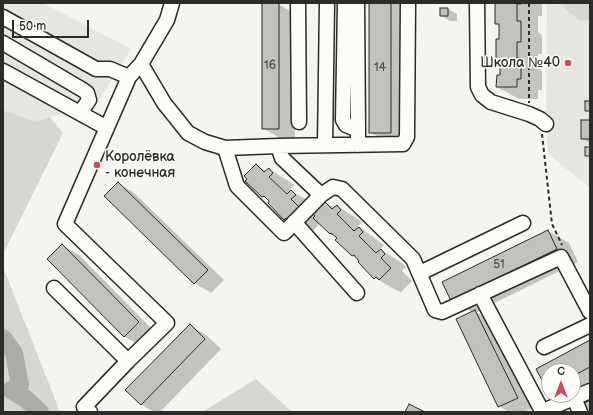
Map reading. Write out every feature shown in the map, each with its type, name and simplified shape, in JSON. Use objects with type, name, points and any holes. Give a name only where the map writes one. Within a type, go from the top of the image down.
[{"type":"street","points":[[90,412],[84,407],[167,323],[65,224],[129,77],[142,64],[167,20],[172,3]]},
{"type":"street","points":[[298,3],[299,122]]},
{"type":"street","points":[[325,145],[327,3]]},
{"type":"street","points":[[345,3],[343,120],[346,125],[358,130]]},
{"type":"street","points":[[357,3],[358,145]]},
{"type":"street","points":[[142,64],[164,103],[188,133],[205,142],[225,148],[403,144],[408,137],[408,3]]},
{"type":"street","points":[[477,3],[478,87],[482,95],[491,102],[539,119]]},
{"type":"street","points":[[3,17],[96,69],[110,69],[129,77]]},
{"type":"street","points":[[3,43],[84,90],[87,93],[89,100],[80,113]]},
{"type":"street","points":[[3,71],[107,128]]},
{"type":"street","points":[[278,146],[282,158],[321,195]]},
{"type":"street","points":[[225,148],[237,186],[284,233],[321,195],[333,187],[342,188],[413,259],[436,310],[442,312],[561,257],[590,312]]},
{"type":"street","points":[[294,222],[357,293]]},
{"type":"street","points":[[420,273],[523,222]]},
{"type":"street","points":[[54,288],[128,361]]},
{"type":"street","points":[[480,294],[541,412],[562,403]]},
{"type":"street","points":[[544,347],[590,325]]},
{"type":"path","points":[[529,3],[539,119],[552,224],[562,245]]},
{"type":"shaded area","points":[[3,3],[43,3],[131,49],[97,103],[35,122],[3,110]]},
{"type":"shaded area","name":"Школа №40","points":[[547,3],[590,3],[590,186],[588,186],[548,154],[546,124]]},
{"type":"shaded area","points":[[562,3],[590,3],[590,20],[579,20],[565,9]]},
{"type":"shaded area","points":[[3,110],[35,122],[50,117],[63,133],[3,254]]},
{"type":"shaded area","points":[[3,267],[60,412],[3,412]]},
{"type":"shaded area","points":[[256,379],[292,412],[202,412]]},
{"type":"building","points":[[262,3],[279,3],[279,129],[262,129]]},
{"type":"building","points":[[369,3],[391,3],[391,133],[369,133]]},
{"type":"building","points":[[495,3],[521,3],[517,4],[517,21],[521,21],[521,42],[517,42],[517,58],[521,58],[521,79],[517,79],[517,87],[496,87],[497,75],[500,75],[500,62],[496,62],[496,39],[499,39],[499,24],[495,24]]},
{"type":"building","points":[[440,8],[448,8],[448,16],[440,16]]},
{"type":"building","points":[[585,101],[590,101],[590,111],[585,111]]},
{"type":"building","points":[[581,120],[590,120],[590,139],[581,139]]},
{"type":"building","points":[[585,147],[590,147],[590,156],[585,156]]},
{"type":"building","points":[[256,164],[264,172],[269,168],[273,173],[269,177],[287,194],[291,190],[296,195],[291,199],[301,209],[289,221],[286,218],[284,220],[268,203],[269,201],[264,196],[262,197],[245,181],[247,179],[244,176]]},
{"type":"building","points":[[118,182],[208,270],[194,284],[104,196]]},
{"type":"building","points":[[324,201],[332,209],[337,205],[341,210],[337,214],[354,231],[359,227],[363,232],[359,236],[376,253],[381,249],[385,254],[381,258],[391,268],[379,280],[376,277],[374,279],[358,262],[359,261],[354,255],[352,256],[335,240],[337,238],[331,233],[330,234],[313,218],[315,216],[312,213]]},
{"type":"building","points":[[548,230],[557,249],[451,301],[442,282]]},
{"type":"building","points":[[62,244],[139,322],[124,337],[47,259]]},
{"type":"building","points":[[475,310],[518,398],[498,407],[456,319]]},
{"type":"building","points":[[190,324],[205,339],[141,405],[125,390]]},
{"type":"building","points":[[590,340],[590,367],[581,372],[581,363],[547,363]]},
{"type":"building","points":[[541,366],[541,379],[536,369]]},
{"type":"building","points":[[590,400],[590,412],[587,412],[583,404]]},
{"type":"building","points":[[409,404],[425,412],[405,412]]},
{"type":"waterway","points":[[3,338],[14,353],[20,385],[11,390],[26,399],[40,412]]},
{"type":"place","name":"Школа №40","points":[[568,63]]},
{"type":"place","name":"Королёвка - конечная","points":[[97,165]]}]
